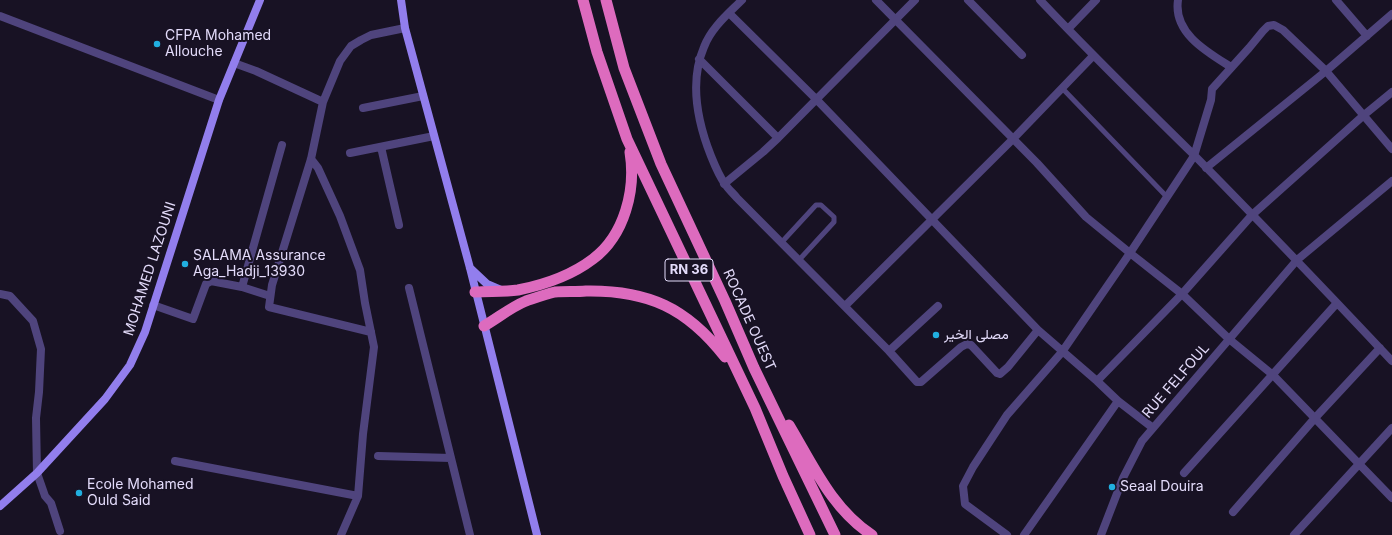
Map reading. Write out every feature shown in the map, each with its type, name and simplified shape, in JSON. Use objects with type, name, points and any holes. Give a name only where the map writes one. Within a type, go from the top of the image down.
[{"type":"highway","name":"RN 36","points":[[583,0],[597,52],[627,140],[755,408],[782,476],[810,535]]},
{"type":"highway","name":"ROCADE OUEST","points":[[606,0],[624,68],[661,164],[759,378],[834,535]]},
{"type":"highway","points":[[475,292],[517,290],[560,277],[580,268],[594,259],[606,248],[623,218],[628,204],[632,175],[627,140]]},
{"type":"highway","points":[[484,326],[525,302],[555,292],[624,292],[663,304],[677,311],[693,322],[715,344],[738,373]]},
{"type":"highway","points":[[759,378],[835,501],[861,528],[872,535]]},
{"type":"main road","name":"MOHAMED LAZOUNI","points":[[0,506],[37,473],[105,399],[130,365],[145,332],[219,100],[260,0]]},
{"type":"main road","points":[[401,0],[406,28],[470,268],[536,535]]},
{"type":"main road","points":[[470,268],[487,284],[502,291]]},
{"type":"street","points":[[742,0],[714,30],[704,46],[699,59],[696,75],[696,96],[700,123],[717,170],[724,184],[736,198],[845,306],[917,382],[921,382],[961,347],[967,344],[971,345],[996,373],[1000,374],[1008,367],[1038,330]]},
{"type":"street","points":[[876,0],[1037,163],[1086,217],[1130,254],[1182,294],[1229,339],[1272,375],[1392,498]]},
{"type":"street","points":[[724,184],[778,138],[915,0]]},
{"type":"street","points":[[968,0],[1022,55]]},
{"type":"street","points":[[1040,0],[1093,56],[1297,260],[1392,361]]},
{"type":"street","points":[[1068,29],[1096,0]]},
{"type":"street","points":[[1178,0],[1178,15],[1182,27],[1204,50],[1231,68]]},
{"type":"street","points":[[1336,0],[1367,36]]},
{"type":"street","points":[[729,14],[817,100],[1038,330],[1118,401],[1153,428]]},
{"type":"street","points":[[1206,168],[1326,71],[1392,14]]},
{"type":"street","points":[[0,16],[219,100]]},
{"type":"street","points":[[1008,535],[965,504],[963,486],[973,467],[1007,414],[1062,352],[1130,254],[1194,156],[1211,100],[1212,89],[1263,31],[1268,26],[1274,25],[1283,30],[1326,71],[1392,149]]},
{"type":"street","points":[[371,332],[269,307],[270,296],[272,285],[311,159],[323,102],[340,61],[351,46],[371,35],[406,28]]},
{"type":"street","points":[[845,306],[1013,139],[1093,56]]},
{"type":"street","points":[[699,59],[778,138]]},
{"type":"street","points":[[234,63],[256,71],[323,102]]},
{"type":"street","points":[[1097,381],[1182,294],[1252,215],[1364,115],[1392,92]]},
{"type":"street","points":[[362,108],[424,96]]},
{"type":"street","points":[[350,153],[434,136]]},
{"type":"street","points":[[242,288],[282,145]]},
{"type":"street","points":[[380,146],[399,225]]},
{"type":"street","points":[[311,159],[318,168],[340,216],[360,270],[374,347],[363,434],[358,496],[341,535]]},
{"type":"street","name":"RUE FELFOUL","points":[[1101,535],[1123,478],[1142,441],[1297,260],[1392,181]]},
{"type":"street","points":[[153,305],[193,319],[206,284],[211,281],[270,296]]},
{"type":"street","points":[[409,288],[470,535]]},
{"type":"street","points":[[0,294],[10,296],[33,321],[41,349],[36,418],[37,473],[45,496],[51,503],[60,530]]},
{"type":"street","points":[[1184,473],[1337,303]]},
{"type":"street","points":[[889,351],[938,306]]},
{"type":"street","points":[[1233,512],[1315,418],[1380,348]]},
{"type":"street","points":[[1024,535],[1118,401]]},
{"type":"street","points":[[1294,535],[1392,428]]},
{"type":"street","points":[[378,456],[451,458]]},
{"type":"street","points":[[175,461],[358,496]]},
{"type":"lane","points":[[1062,88],[1167,197]]},
{"type":"lane","points":[[782,243],[816,205],[821,205],[834,217],[834,222],[799,260]]},
{"type":"place","name":"CFPA Mohamed Allouche","points":[[157,44]]},
{"type":"place","name":"SALAMA Assurance Aga_Hadji_13930","points":[[185,264]]},
{"type":"place","name":"مصلى الخير","points":[[936,335]]},
{"type":"place","name":"Seaal Douira","points":[[1112,487]]},
{"type":"place","name":"Ecole Mohamed Ould Said","points":[[79,493]]}]
